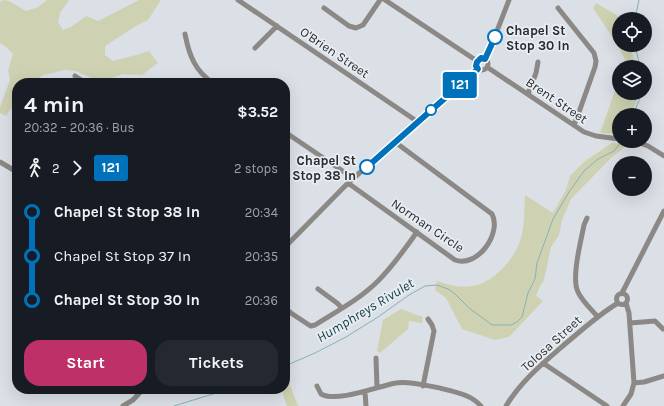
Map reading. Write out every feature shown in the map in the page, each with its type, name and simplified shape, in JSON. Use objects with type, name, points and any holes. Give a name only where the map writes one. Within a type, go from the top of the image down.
[{"type":"street","name":"O'Brien Street","points":[[238,0],[418,122]]},
{"type":"street","points":[[324,8],[352,27],[356,28],[363,25],[380,0]]},
{"type":"street","points":[[385,0],[477,62]]},
{"type":"street","points":[[485,59],[509,0]]},
{"type":"street","points":[[558,8],[594,53],[596,58],[595,67],[574,125]]},
{"type":"street","points":[[255,48],[278,26]]},
{"type":"street","points":[[185,34],[189,52],[196,67],[207,78]]},
{"type":"street","points":[[478,69],[476,66],[477,62],[481,58],[485,59]]},
{"type":"street","points":[[478,69],[484,70],[487,67],[488,64],[485,59]]},
{"type":"street","points":[[528,94],[536,73],[538,62]]},
{"type":"street","name":"Brent Street","points":[[487,67],[574,125],[590,134],[612,138]]},
{"type":"street","points":[[290,242],[353,178],[478,69]]},
{"type":"street","points":[[290,135],[353,178]]},
{"type":"street","name":"Norman Circle","points":[[348,183],[452,258],[458,261],[465,261],[477,256],[486,247],[492,236],[495,222],[490,211],[395,142]]},
{"type":"street","points":[[651,148],[664,156]]},
{"type":"street","points":[[0,162],[12,169]]},
{"type":"street","points":[[626,303],[623,305],[618,303],[616,300],[617,297],[619,294],[622,294],[664,211]]},
{"type":"street","points":[[588,218],[584,225],[576,274],[576,283],[580,296],[597,316]]},
{"type":"street","points":[[290,313],[313,326],[342,308],[360,296],[381,278],[398,258],[416,232]]},
{"type":"street","points":[[318,289],[342,308]]},
{"type":"street","points":[[622,294],[627,296],[626,303],[629,309],[634,383],[631,394],[623,406]]},
{"type":"street","name":"Tolosa Street","points":[[506,406],[520,386],[543,363],[597,316],[618,303]]},
{"type":"street","points":[[423,386],[434,331],[428,319]]},
{"type":"street","points":[[630,322],[655,321],[663,329]]},
{"type":"street","points":[[376,358],[377,387]]},
{"type":"street","points":[[543,363],[607,406]]},
{"type":"street","points":[[634,383],[640,383],[664,376]]},
{"type":"street","points":[[317,386],[321,394],[327,396],[365,392],[377,387],[403,382],[462,394],[473,399],[482,406]]},
{"type":"street","points":[[365,392],[366,406]]},
{"type":"street","points":[[123,406],[139,394]]},
{"type":"green space","points":[[3,0],[9,1],[26,11],[38,7],[47,0],[69,0],[60,13],[58,22],[63,30],[71,27],[86,16],[98,21],[139,0],[161,0],[148,20],[105,46],[105,55],[113,61],[149,51],[158,63],[142,75],[123,74],[112,78],[91,78],[76,71],[64,70],[44,75],[39,78],[12,78],[12,107],[6,116],[0,113],[0,107],[10,80],[8,71],[13,54],[0,43],[0,2]]},
{"type":"green space","points":[[596,3],[612,12],[612,36],[593,8]]},
{"type":"green space","points":[[621,52],[632,52],[634,60],[625,59]]},
{"type":"green space","points":[[612,99],[637,100],[633,108],[612,108],[612,134],[600,133]]},
{"type":"green space","points":[[612,143],[612,148],[624,148],[612,156],[571,199],[562,220],[559,235],[551,247],[544,280],[536,296],[543,301],[509,337],[495,340],[462,329],[446,298],[435,290],[437,281],[465,287],[481,284],[489,280],[509,261],[520,242],[523,228],[525,195],[553,213],[566,190],[570,176],[585,161]]},
{"type":"green space","points":[[401,309],[423,317],[422,323],[409,321],[408,329],[380,353],[377,351],[383,320]]},
{"type":"green space","points":[[290,385],[298,406],[287,406],[283,394],[290,394]]},
{"type":"waterway","name":"Humphreys Rivulet","points":[[636,12],[639,0]]},
{"type":"waterway","name":"Humphreys Rivulet","points":[[637,52],[638,60]]},
{"type":"waterway","name":"Humphreys Rivulet","points":[[636,108],[639,100]]},
{"type":"waterway","name":"Humphreys Rivulet","points":[[290,364],[346,337],[425,286],[437,285],[448,289],[469,308],[492,325],[511,325],[517,322],[522,317],[528,293],[535,279],[537,263],[553,219],[569,192],[584,171],[598,159],[614,151],[616,148]]},
{"type":"waterway","name":"Humphreys Rivulet","points":[[174,406],[213,394]]},
{"type":"bus line","name":"121","points":[[367,167],[478,69],[476,63],[481,58],[485,59],[495,37]]},
{"type":"place","name":"Chapel St Stop 30 In","points":[[495,37]]},
{"type":"place","name":"Chapel St Stop 38 In","points":[[367,167]]}]
